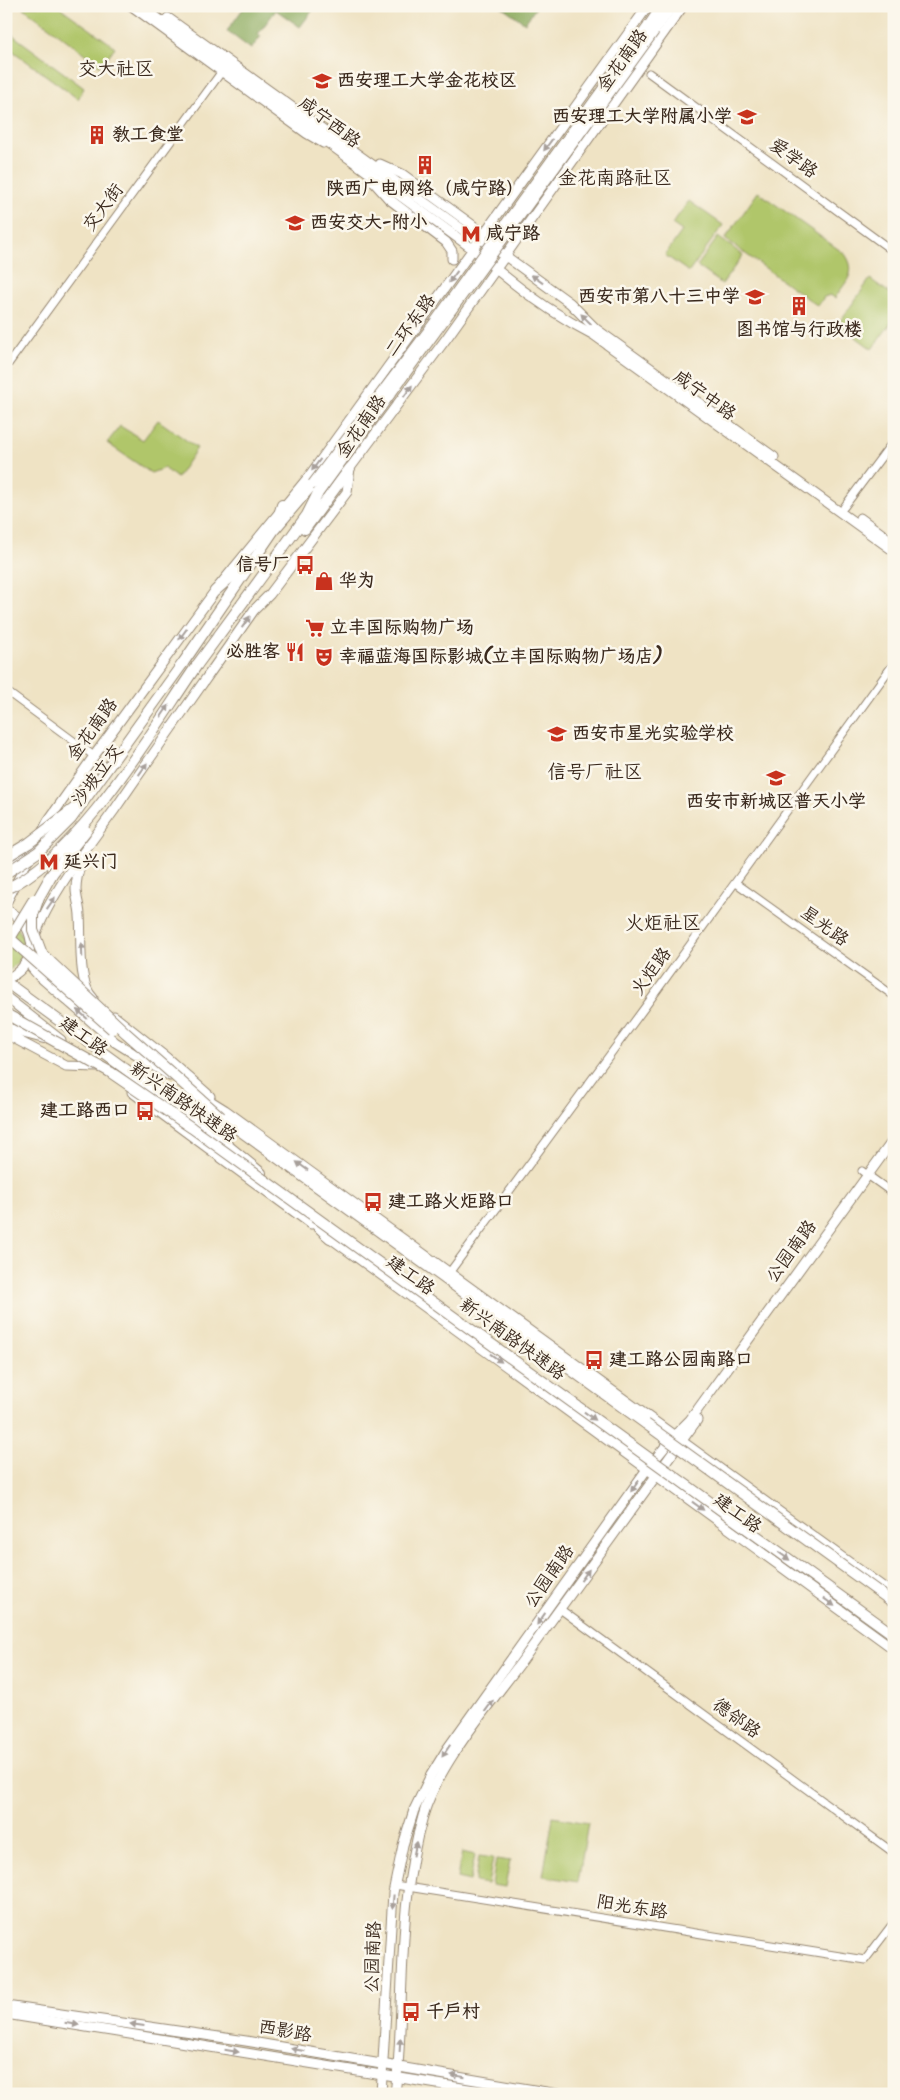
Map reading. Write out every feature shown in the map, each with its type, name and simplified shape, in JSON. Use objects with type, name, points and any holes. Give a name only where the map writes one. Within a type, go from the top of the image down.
[{"type":"highway","name":"二环东路","points":[[651,29],[662,6]]},
{"type":"highway","name":"二环东路","points":[[183,663],[274,530],[316,489],[433,325],[651,29],[672,6]]},
{"type":"highway","points":[[256,584],[295,543],[350,468]]},
{"type":"highway","name":"二环东路","points":[[197,665],[307,515],[316,489]]},
{"type":"highway","points":[[274,530],[282,506]]},
{"type":"highway","points":[[215,591],[257,554]]},
{"type":"highway","name":"沙坡立交","points":[[6,873],[52,840],[88,797],[183,663]]},
{"type":"highway","name":"沙坡立交","points":[[6,889],[24,879],[46,862],[73,836],[112,788],[197,665]]},
{"type":"highway","points":[[6,945],[52,874],[96,817],[112,788]]},
{"type":"highway","points":[[6,857],[35,839],[88,797]]},
{"type":"highway","points":[[52,874],[33,915],[33,930],[42,954],[126,1034],[223,1113]]},
{"type":"highway","points":[[6,935],[125,1041],[189,1094],[223,1113]]},
{"type":"highway","points":[[6,980],[241,1155],[330,1238]]},
{"type":"highway","points":[[6,1014],[68,1047]]},
{"type":"highway","points":[[6,1028],[68,1047]]},
{"type":"highway","name":"新兴南路快速路","points":[[68,1047],[110,1072],[192,1128],[894,1635]]},
{"type":"highway","name":"新兴南路快速路","points":[[223,1113],[894,1603]]},
{"type":"main road","name":"咸宁西路","points":[[141,6],[223,70],[473,249],[495,269]]},
{"type":"main road","name":"咸宁西路","points":[[151,6],[361,155],[407,177],[476,227],[480,238]]},
{"type":"main road","name":"金花南路","points":[[6,903],[48,821],[94,756],[215,591],[282,506],[310,475],[648,6]]},
{"type":"main road","name":"金花南路","points":[[30,952],[38,924],[44,912],[87,848],[254,610],[270,594],[347,492],[350,468],[683,6]]},
{"type":"main road","points":[[363,169],[381,192],[446,242],[452,251],[452,259]]},
{"type":"main road","points":[[480,238],[504,255]]},
{"type":"main road","name":"咸宁中路","points":[[504,255],[570,303],[596,329],[894,543]]},
{"type":"main road","name":"咸宁中路","points":[[495,269],[558,316],[594,335],[894,550]]},
{"type":"main road","points":[[6,864],[28,846],[48,821]]},
{"type":"main road","points":[[87,848],[77,875],[76,891],[80,913],[83,974],[88,993],[167,1058],[223,1113]]},
{"type":"main road","name":"建工路","points":[[6,910],[23,921],[30,933],[32,968],[115,1042],[223,1113],[449,1272],[894,1595]]},
{"type":"main road","points":[[6,980],[23,967],[30,952]]},
{"type":"main road","name":"建工路","points":[[6,997],[39,1025],[894,1649]]},
{"type":"main road","points":[[6,1034],[66,1066],[98,1067]]},
{"type":"main road","name":"公园南路","points":[[395,2094],[408,1887],[423,1816],[442,1774],[479,1720],[657,1476],[677,1439],[894,1139]]},
{"type":"main road","name":"公园南路","points":[[867,1175],[894,1149]]},
{"type":"main road","name":"公园南路","points":[[381,2094],[384,2076],[395,1885],[406,1834],[431,1775],[647,1469],[677,1439]]},
{"type":"main road","name":"西影路","points":[[6,2006],[246,2041],[558,2094]]},
{"type":"main road","name":"西影路","points":[[6,2014],[499,2094]]},
{"type":"street","points":[[130,6],[223,70]]},
{"type":"street","name":"交大街","points":[[6,367],[223,70]]},
{"type":"street","name":"爱学路","points":[[649,73],[894,252]]},
{"type":"street","points":[[844,507],[894,440]]},
{"type":"street","name":"火炬路","points":[[449,1272],[736,883],[894,663]]},
{"type":"street","points":[[6,691],[94,756]]},
{"type":"street","name":"星光路","points":[[736,883],[894,996]]},
{"type":"street","points":[[867,1175],[894,1194]]},
{"type":"street","name":"德邻路","points":[[560,1609],[894,1853]]},
{"type":"street","name":"阳光东路","points":[[395,1885],[865,1960],[894,1922]]},
{"type":"green space","points":[[21,6],[58,6],[115,47],[101,66]]},
{"type":"green space","points":[[245,6],[316,6],[300,27],[276,10],[258,34],[261,36],[251,49],[227,31]]},
{"type":"green space","points":[[501,6],[537,6],[525,23]]},
{"type":"green space","points":[[6,30],[84,88],[78,99],[6,46]]},
{"type":"green space","points":[[758,192],[845,254],[850,266],[849,277],[835,298],[830,295],[824,297],[818,306],[725,239]]},
{"type":"green space","points":[[689,201],[723,225],[689,272],[665,255],[682,231],[672,224]]},
{"type":"green space","points":[[718,237],[743,255],[722,284],[697,266]]},
{"type":"green space","points":[[870,279],[894,296],[894,319],[872,349],[838,324]]},
{"type":"green space","points":[[158,420],[197,448],[177,478],[164,468],[151,473],[107,443],[120,426],[143,440]]},
{"type":"green space","points":[[6,920],[20,931],[23,938],[23,946],[18,961],[6,972]]},
{"type":"green space","points":[[553,1817],[588,1823],[578,1882],[543,1876]]},
{"type":"green space","points":[[462,1852],[475,1855],[470,1881],[457,1878]]},
{"type":"green space","points":[[479,1856],[493,1858],[488,1884],[475,1882]]},
{"type":"green space","points":[[496,1859],[510,1861],[505,1887],[492,1885]]},
{"type":"place","name":"西安理工大学金花校区","points":[[322,81]]},
{"type":"place","name":"西安理工大学附属小学","points":[[747,117]]},
{"type":"place","name":"教工食堂","points":[[97,135]]},
{"type":"place","name":"陕西广电网络（咸宁路）","points":[[425,165]]},
{"type":"place","name":"西安交大-附小","points":[[295,223]]},
{"type":"place","name":"咸宁路","points":[[471,234]]},
{"type":"place","name":"西安市第八十三中学","points":[[755,297]]},
{"type":"place","name":"图书馆与行政楼","points":[[799,306]]},
{"type":"place","name":"信号厂","points":[[305,565]]},
{"type":"place","name":"华为","points":[[324,581]]},
{"type":"place","name":"立丰国际购物广场","points":[[315,628]]},
{"type":"place","name":"必胜客","points":[[295,652]]},
{"type":"place","name":"幸福蓝海国际影城(立丰国际购物广场店)","points":[[324,657]]},
{"type":"place","name":"西安市星光实验学校","points":[[557,734]]},
{"type":"place","name":"西安市新城区普天小学","points":[[776,778]]},
{"type":"place","name":"延兴门","points":[[49,862]]},
{"type":"place","name":"建工路西口","points":[[145,1111]]},
{"type":"place","name":"建工路火炬路口","points":[[373,1202]]},
{"type":"place","name":"建工路公园南路口","points":[[594,1360]]},
{"type":"place","name":"千户村","points":[[411,2012]]},
{"type":"district","name":"交大社区","points":[[116,70]]},
{"type":"district","name":"金花南路社区","points":[[615,179]]},
{"type":"district","name":"信号厂社区","points":[[595,773]]},
{"type":"district","name":"火炬社区","points":[[663,924]]}]
